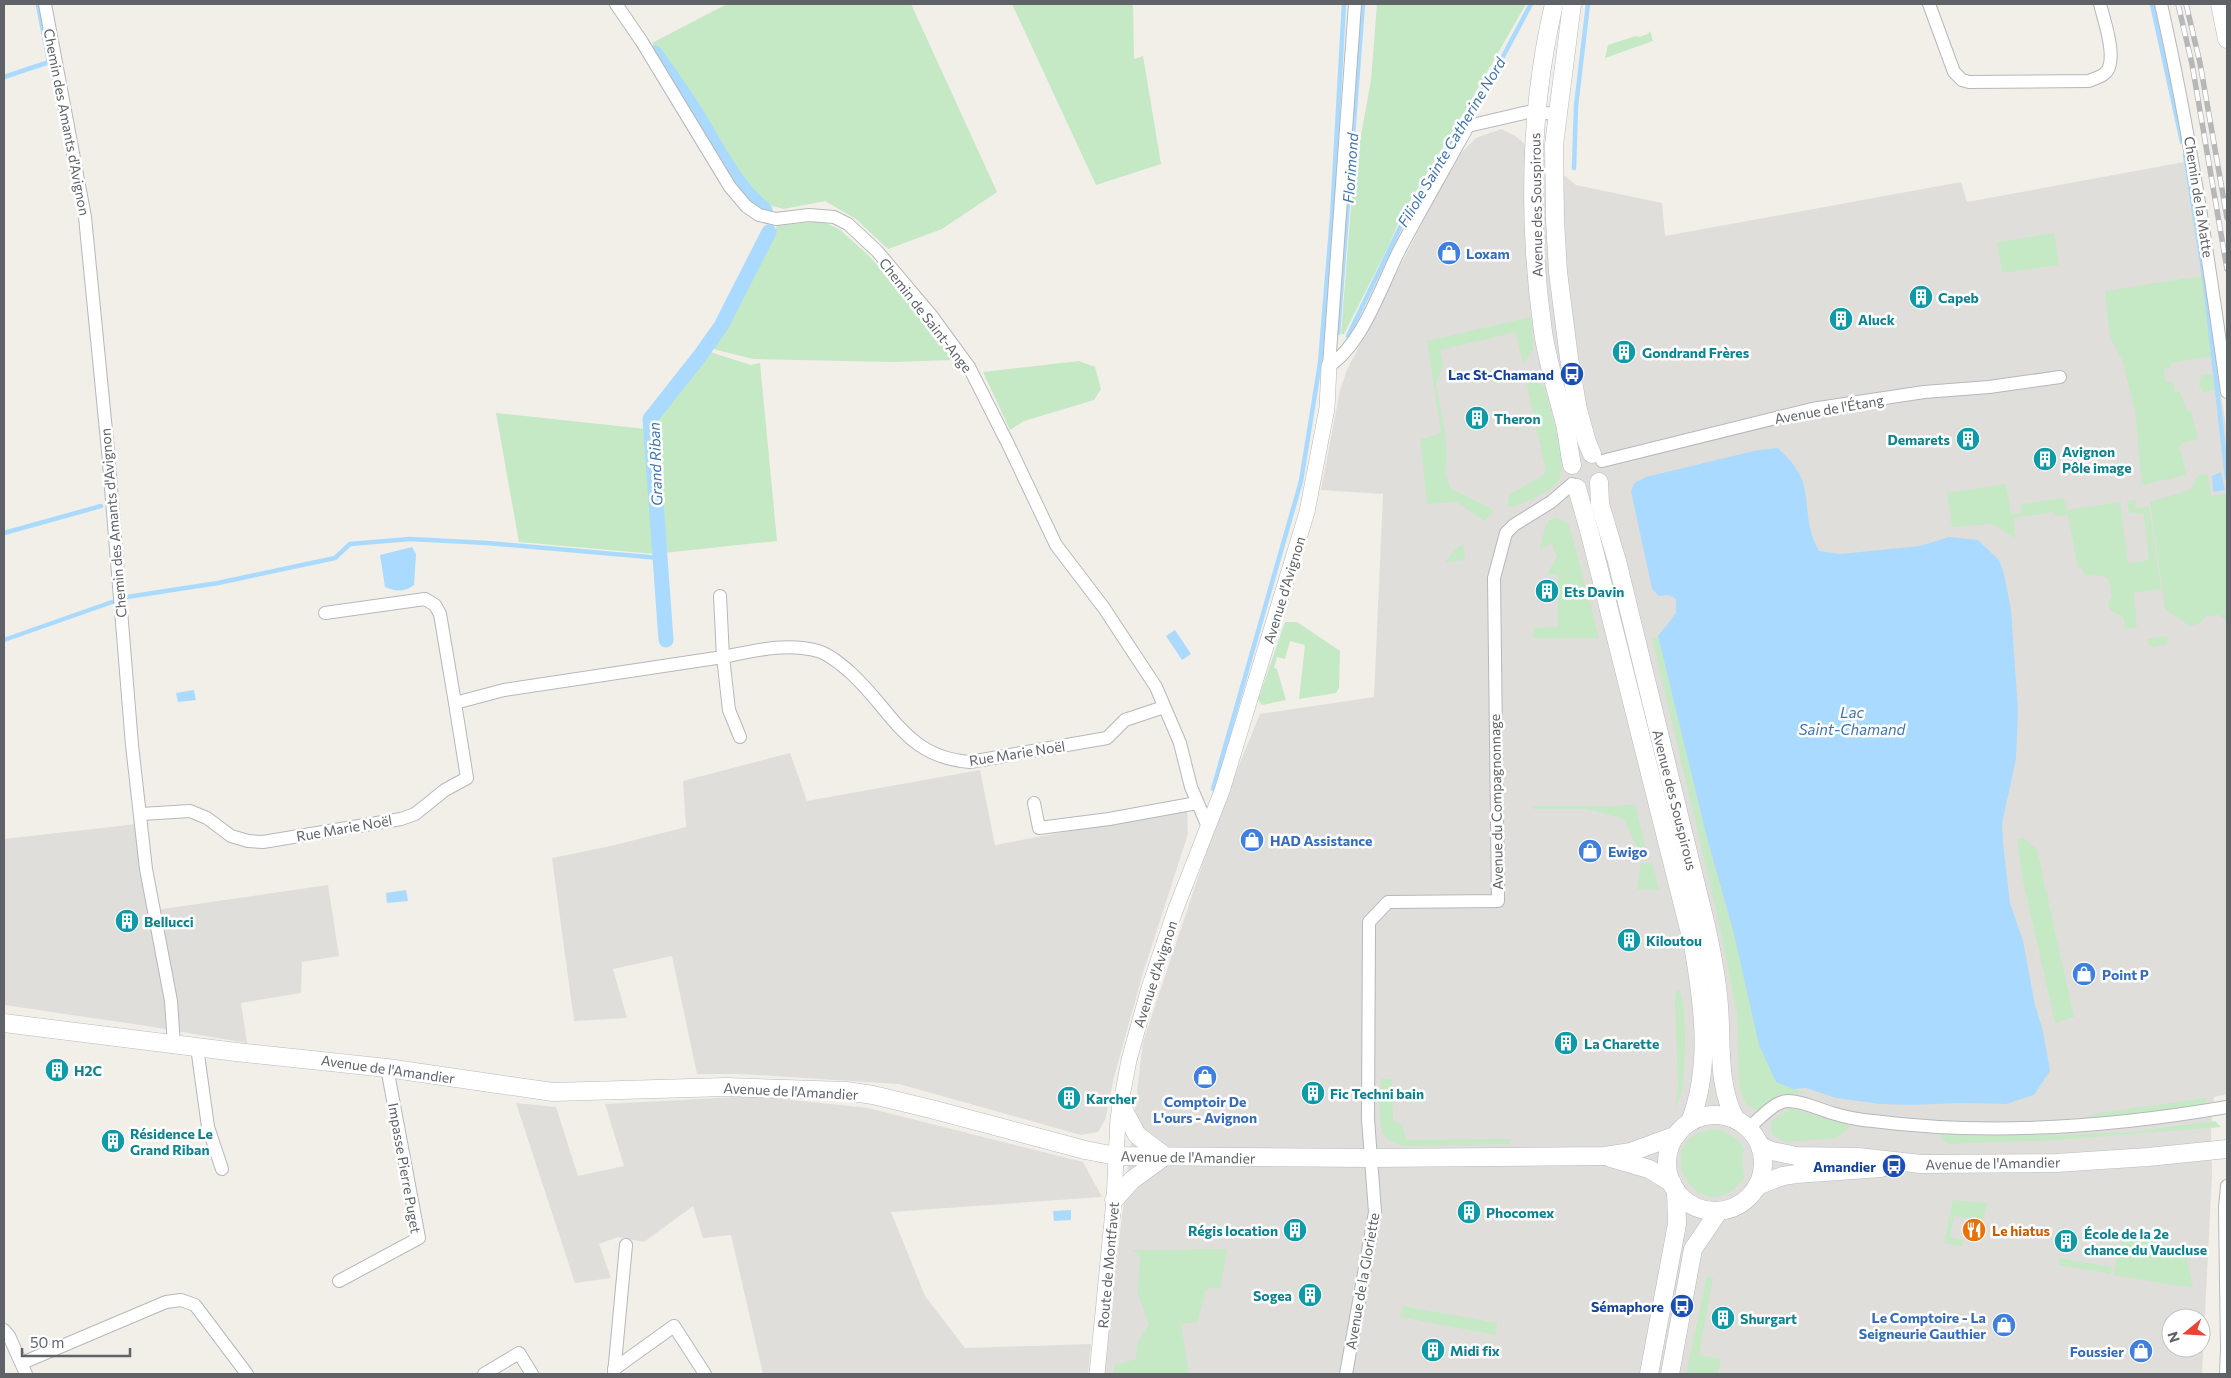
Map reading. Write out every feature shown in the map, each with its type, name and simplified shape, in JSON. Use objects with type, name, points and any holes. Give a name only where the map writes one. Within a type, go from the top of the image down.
[{"type":"main road","name":"Avenue des Souspirous","points":[[1554,4],[1540,70],[1536,112],[1534,234],[1543,333],[1554,386],[1568,437],[1572,465]]},
{"type":"main road","name":"Avenue des Souspirous","points":[[1572,4],[1554,145],[1558,272],[1564,330],[1576,400],[1587,442],[1597,457]]},
{"type":"main road","points":[[2220,4],[2227,39]]},
{"type":"main road","points":[[1582,455],[1597,457],[1603,472],[1599,482],[1588,489],[1574,486],[1569,475],[1572,465],[1582,455]]},
{"type":"main road","name":"Avenue des Souspirous","points":[[1599,482],[1600,504],[1615,553],[1716,970],[1724,1080],[1730,1109],[1742,1124]]},
{"type":"main road","name":"Avenue des Souspirous","points":[[1574,486],[1590,534],[1698,972],[1702,1012],[1703,1074],[1701,1091],[1690,1122]]},
{"type":"main road","name":"Avenue de l'Amandier","points":[[4,1023],[387,1068],[553,1092],[726,1087],[846,1091],[902,1102],[1076,1148],[1116,1156],[1372,1158],[1604,1156],[1632,1152],[1676,1135]]},
{"type":"main road","points":[[1114,1200],[1132,1180],[1165,1156],[1137,1135],[1120,1103]]},
{"type":"main road","points":[[1721,1115],[1742,1124],[1760,1146],[1763,1159],[1762,1173],[1757,1186],[1740,1204],[1730,1209],[1706,1210],[1684,1199],[1674,1186],[1668,1171],[1668,1159],[1676,1135],[1690,1122],[1705,1116],[1721,1115]]},
{"type":"main road","name":"Avenue de l'Amandier","points":[[1760,1146],[1772,1151],[1796,1156],[1858,1157],[1921,1164],[2056,1163],[2148,1157],[2227,1149]]},
{"type":"main road","name":"Avenue de l'Amandier","points":[[1604,1156],[1649,1169],[1674,1186]]},
{"type":"main road","points":[[1757,1186],[1783,1176],[1796,1174],[1921,1164]]},
{"type":"main road","points":[[1649,1374],[1677,1224],[1674,1186]]},
{"type":"main road","points":[[1670,1374],[1693,1249],[1709,1222],[1719,1210]]},
{"type":"street","name":"Chemin des Amants d'Avignon","points":[[44,4],[86,217],[108,451],[132,745],[146,869],[172,1001],[174,1044]]},
{"type":"street","name":"Chemin de Saint-Ange","points":[[616,4],[642,42],[730,187],[746,206],[759,215],[776,219],[809,215],[834,217],[848,224],[877,252],[931,316],[969,367],[1056,545],[1104,608],[1156,688],[1180,743],[1197,803],[1208,827]]},
{"type":"street","name":"Avenue d'Avignon","points":[[1116,1156],[1120,1103],[1129,1060],[1149,988],[1245,721],[1251,693],[1307,512],[1327,408],[1355,4]]},
{"type":"street","points":[[1929,4],[1954,72],[1962,80],[1969,82],[2089,81],[2101,76],[2107,71],[2112,57],[2100,4]]},
{"type":"street","name":"Chemin de la Matte","points":[[2160,4],[2180,88],[2204,225],[2227,392]]},
{"type":"street","points":[[1329,366],[1354,344],[1401,248],[1468,126],[1505,116],[1536,112],[1559,114]]},
{"type":"street","name":"Avenue de l'Étang","points":[[1597,457],[1812,409],[1924,392],[2060,377]]},
{"type":"street","name":"Avenue du Compagnonnage","points":[[1372,1158],[1368,1119],[1369,922],[1388,902],[1498,901],[1494,578],[1506,533],[1514,525],[1574,486]]},
{"type":"street","points":[[720,596],[723,657],[729,710],[740,737]]},
{"type":"street","name":"Rue Marie Noël","points":[[141,814],[190,811],[207,818],[231,836],[248,841],[263,842],[401,819],[415,814],[445,790],[467,778],[440,614],[435,605],[425,599],[325,613]]},
{"type":"street","name":"Rue Marie Noël","points":[[455,703],[504,690],[781,647],[818,651],[841,664],[865,686],[905,736],[930,753],[952,761],[970,762],[1107,738],[1125,720],[1164,708]]},
{"type":"street","points":[[1034,803],[1039,828],[1109,819],[1197,803]]},
{"type":"street","points":[[197,1047],[208,1127],[222,1169]]},
{"type":"street","name":"Impasse Pierre Puget","points":[[339,1281],[419,1238],[387,1068]]},
{"type":"street","points":[[1742,1124],[1777,1104],[1787,1101],[1800,1103],[1833,1114],[1872,1121],[1974,1128],[2081,1126],[2227,1107]]},
{"type":"street","name":"Route de Montfavet","points":[[1097,1374],[1114,1200],[1116,1156]]},
{"type":"street","name":"Avenue de la Gloriette","points":[[1346,1374],[1376,1212],[1372,1158]]},
{"type":"street","points":[[2226,1374],[2225,1208],[2227,1186]]},
{"type":"street","points":[[614,1371],[626,1245]]},
{"type":"street","points":[[4,1330],[9,1336],[24,1369],[166,1302],[180,1300],[194,1305],[247,1374]]},
{"type":"street","points":[[614,1371],[674,1326],[706,1374]]},
{"type":"street","points":[[484,1374],[519,1353],[532,1374]]},
{"type":"shaded area","points":[[1501,129],[1514,135],[1576,185],[1662,203],[1665,236],[1961,182],[1967,202],[2184,162],[2227,432],[2227,1094],[2214,1097],[2211,1129],[2212,1175],[2205,1308],[2161,1308],[2161,1358],[2203,1358],[2202,1374],[1103,1374],[1143,1042],[1221,809],[1260,714],[1374,697],[1383,494],[1321,490],[1340,390],[1347,370],[1455,159],[1476,138]]},
{"type":"shaded area","points":[[790,753],[807,801],[980,770],[995,845],[1187,809],[1188,834],[1143,973],[1114,1077],[1105,1120],[1098,1132],[1081,1135],[899,1084],[741,1074],[697,1074],[672,956],[613,969],[627,1018],[574,1021],[552,858],[611,846],[686,827],[683,781]]},
{"type":"shaded area","points":[[137,824],[149,911],[328,885],[339,956],[302,962],[301,993],[241,1003],[247,1043],[4,1005],[4,839]]},
{"type":"shaded area","points":[[755,1096],[868,1108],[1083,1162],[1102,1197],[891,1212],[925,1296],[965,1348],[1091,1344],[1088,1374],[763,1374],[731,1235],[703,1238],[693,1206],[644,1242],[618,1237],[599,1244],[611,1278],[575,1283],[516,1103],[556,1107],[578,1176],[624,1166],[605,1104]]},
{"type":"green space","points":[[727,4],[911,4],[997,192],[942,229],[888,249],[856,219],[825,201],[784,209],[762,203],[739,180],[652,43]]},
{"type":"green space","points":[[1012,4],[1133,4],[1134,59],[1143,56],[1161,164],[1096,185]]},
{"type":"green space","points":[[1377,4],[1526,4],[1467,107],[1403,212],[1389,245],[1344,334],[1341,334],[1353,180],[1371,80]]},
{"type":"green space","points":[[1650,31],[1653,41],[1605,58],[1608,45],[1648,34]]},
{"type":"green space","points":[[821,221],[839,229],[867,254],[910,300],[952,360],[894,362],[753,359],[713,349],[777,226]]},
{"type":"green space","points":[[2054,233],[2059,265],[2002,273],[1997,242]]},
{"type":"green space","points":[[2202,276],[2215,356],[2171,363],[2171,368],[2164,369],[2166,382],[2173,382],[2175,392],[2180,392],[2187,412],[2191,411],[2198,439],[2182,443],[2178,448],[2182,454],[2186,475],[2142,485],[2135,411],[2123,362],[2110,337],[2105,291]]},
{"type":"green space","points":[[1531,317],[1533,350],[1523,364],[1516,332],[1440,350],[1443,365],[1436,384],[1445,432],[1447,459],[1445,473],[1450,488],[1494,510],[1485,521],[1457,502],[1427,504],[1420,438],[1441,433],[1427,341]]},
{"type":"green space","points":[[710,352],[751,365],[760,363],[777,541],[663,553],[656,421]]},
{"type":"green space","points":[[1079,361],[1095,367],[1101,389],[1094,400],[1024,421],[1010,430],[983,372]]},
{"type":"green space","points":[[2202,374],[2213,375],[2215,389],[2203,393],[2199,385]]},
{"type":"green space","points":[[1525,376],[1544,386],[1554,421],[1562,463],[1561,473],[1554,486],[1514,507],[1508,506],[1509,495],[1545,474]]},
{"type":"green space","points":[[496,413],[646,429],[656,554],[519,542]]},
{"type":"green space","points":[[2199,474],[2208,475],[2211,496],[2226,494],[2227,621],[2219,615],[2206,616],[2200,623],[2190,626],[2165,609],[2150,502],[2190,490]]},
{"type":"green space","points":[[2006,484],[2011,514],[2022,513],[2021,504],[2064,498],[2067,510],[2120,502],[2128,563],[2149,560],[2144,514],[2129,513],[2127,502],[2136,499],[2135,508],[2149,507],[2161,589],[2134,593],[2137,627],[2125,629],[2124,618],[2110,610],[2108,601],[2112,597],[2109,580],[2104,576],[2084,575],[2082,568],[2078,568],[2067,511],[2067,515],[2055,516],[2054,512],[2014,518],[2015,538],[1992,524],[1952,527],[1947,493]]},
{"type":"green space","points":[[1555,518],[1566,522],[1570,528],[1599,638],[1533,638],[1534,628],[1558,627],[1558,575],[1547,574],[1557,557],[1552,544],[1540,549],[1548,521]]},
{"type":"green space","points":[[1463,545],[1465,560],[1445,562],[1458,547]]},
{"type":"green space","points":[[1285,622],[1297,622],[1340,651],[1339,688],[1336,693],[1299,699],[1305,645],[1290,641],[1285,659],[1277,657],[1274,668],[1277,669],[1286,700],[1262,705],[1258,700]]},
{"type":"green space","points":[[1658,636],[1708,842],[1776,1082],[1804,1093],[1777,1096],[1759,1111],[1748,1106],[1742,1097],[1739,1080],[1737,1014],[1715,904],[1652,638]]},
{"type":"green space","points":[[2168,636],[2167,644],[2152,647],[2148,644],[2147,639]]},
{"type":"green space","points":[[1635,804],[1646,850],[1637,848],[1624,819],[1587,809],[1534,809],[1532,806],[1618,806]]},
{"type":"green space","points":[[2023,838],[2037,849],[2074,1017],[2055,1023],[2022,876],[2017,839]]},
{"type":"green space","points":[[1652,862],[1659,890],[1637,889],[1641,863]]},
{"type":"green space","points":[[1679,989],[1684,1009],[1685,1054],[1682,1090],[1675,1108],[1678,1089],[1675,1001],[1676,991]]},
{"type":"green space","points":[[1381,1079],[1392,1079],[1393,1122],[1401,1123],[1407,1140],[1510,1139],[1510,1144],[1404,1146],[1390,1141],[1383,1133],[1381,1126]]},
{"type":"green space","points":[[2207,1098],[2206,1102],[2197,1106],[2073,1121],[2099,1113]]},
{"type":"green space","points":[[1790,1108],[1851,1126],[1836,1138],[1785,1142],[1772,1134],[1771,1122]]},
{"type":"green space","points":[[2215,1121],[2221,1127],[2056,1140],[1948,1144],[1940,1137],[1940,1133],[1980,1136],[2130,1132]]},
{"type":"green space","points":[[1716,1129],[1733,1136],[1745,1150],[1742,1154],[1744,1178],[1727,1193],[1711,1197],[1696,1191],[1686,1179],[1681,1163],[1683,1148],[1694,1136]]},
{"type":"green space","points":[[1953,1200],[1987,1203],[1983,1220],[1954,1216],[1950,1237],[1963,1240],[1962,1246],[1944,1243]]},
{"type":"green space","points":[[2123,1236],[2185,1248],[2193,1288],[2113,1275]]},
{"type":"green space","points":[[1227,1249],[1220,1289],[1211,1287],[1205,1291],[1198,1322],[1181,1324],[1189,1374],[1113,1374],[1115,1365],[1136,1359],[1137,1344],[1149,1324],[1138,1294],[1140,1255],[1132,1250]]},
{"type":"green space","points":[[2059,1258],[2112,1267],[2110,1274],[2059,1265]]},
{"type":"green space","points":[[1707,1277],[1713,1277],[1699,1355],[1721,1359],[1718,1374],[1686,1374]]},
{"type":"green space","points":[[1403,1306],[1497,1323],[1496,1335],[1400,1317]]},
{"type":"water","name":"Lac Saint-Chamand","points":[[1778,448],[1796,468],[1803,482],[1809,524],[1819,551],[1840,554],[1920,546],[1949,537],[1978,540],[1999,560],[2004,574],[2011,610],[2018,710],[2016,759],[2002,824],[2003,843],[2010,903],[2023,941],[2050,1071],[2034,1095],[2006,1104],[1881,1104],[1836,1098],[1806,1088],[1793,1089],[1776,1082],[1759,1045],[1733,930],[1708,842],[1658,636],[1676,613],[1676,599],[1669,595],[1659,596],[1652,589],[1631,491],[1634,483],[1646,477],[1758,450]]},
{"type":"water","points":[[2221,472],[2225,490],[2213,492],[2212,476]]},
{"type":"water","points":[[412,547],[416,554],[414,585],[400,590],[385,587],[380,555]]},
{"type":"water","points":[[1175,630],[1191,654],[1182,660],[1166,636]]},
{"type":"water","points":[[194,690],[196,700],[178,702],[176,693]]},
{"type":"water","points":[[406,890],[408,901],[387,903],[386,893]]},
{"type":"water","points":[[1071,1210],[1071,1220],[1054,1221],[1053,1211]]},
{"type":"waterway","points":[[1213,789],[1301,481],[1320,363],[1332,217],[1344,4]]},
{"type":"waterway","name":"Florimond","points":[[1338,333],[1363,4]]},
{"type":"waterway","name":"Filiole Sainte Catherine Nord","points":[[1348,336],[1408,211],[1500,62],[1531,4]]},
{"type":"waterway","points":[[1574,168],[1576,106],[1588,4]]},
{"type":"waterway","points":[[2152,4],[2182,142]]},
{"type":"waterway","points":[[4,77],[49,62],[38,5]]},
{"type":"waterway","name":"Grand Riban","points":[[655,53],[690,103],[721,156],[737,179],[754,201],[765,210]]},
{"type":"waterway","points":[[2185,155],[2205,283],[2227,478]]},
{"type":"waterway","name":"Grand Riban","points":[[666,640],[650,419],[721,326],[769,232]]},
{"type":"waterway","points":[[4,533],[101,506]]},
{"type":"waterway","points":[[127,597],[218,583],[335,558],[350,544],[410,539],[487,543],[660,558]]},
{"type":"waterway","points":[[4,640],[112,602]]},
{"type":"railway","points":[[2178,4],[2192,64],[2227,269]]},
{"type":"railway","points":[[2186,4],[2200,63],[2227,218]]},
{"type":"place","name":"Loxam","points":[[1449,253]]},
{"type":"place","name":"Capeb","points":[[1921,297]]},
{"type":"place","name":"Aluck","points":[[1841,319]]},
{"type":"place","name":"Gondrand Frères","points":[[1624,352]]},
{"type":"place","name":"Lac St-Chamand","points":[[1572,374]]},
{"type":"place","name":"Theron","points":[[1477,418]]},
{"type":"place","name":"Demarets","points":[[1968,439]]},
{"type":"place","name":"Avignon Pôle image","points":[[2045,459]]},
{"type":"place","name":"Ets Davin","points":[[1547,591]]},
{"type":"place","name":"HAD Assistance","points":[[1252,840]]},
{"type":"place","name":"Ewigo","points":[[1590,851]]},
{"type":"place","name":"Bellucci","points":[[127,921]]},
{"type":"place","name":"Kiloutou","points":[[1629,940]]},
{"type":"place","name":"Point P","points":[[2084,974]]},
{"type":"place","name":"La Charette","points":[[1566,1043]]},
{"type":"place","name":"H2C","points":[[57,1070]]},
{"type":"place","name":"Comptoir De L'ours - Avignon","points":[[1205,1077]]},
{"type":"place","name":"Fic Techni bain","points":[[1313,1093]]},
{"type":"place","name":"Karcher","points":[[1069,1098]]},
{"type":"place","name":"Résidence Le Grand Riban","points":[[113,1141]]},
{"type":"place","name":"Amandier","points":[[1894,1166]]},
{"type":"place","name":"Phocomex","points":[[1469,1212]]},
{"type":"place","name":"Régis location","points":[[1295,1230]]},
{"type":"place","name":"Le hiatus","points":[[1974,1230]]},
{"type":"place","name":"École de la 2e chance du Vaucluse","points":[[2066,1241]]},
{"type":"place","name":"Sogea","points":[[1310,1295]]},
{"type":"place","name":"Sémaphore","points":[[1682,1306]]},
{"type":"place","name":"Shurgart","points":[[1723,1318]]},
{"type":"place","name":"Le Comptoire - La Seigneurie Gauthier","points":[[2004,1325]]},
{"type":"place","name":"Midi fix","points":[[1433,1350]]},
{"type":"place","name":"Foussier","points":[[2141,1351]]}]
